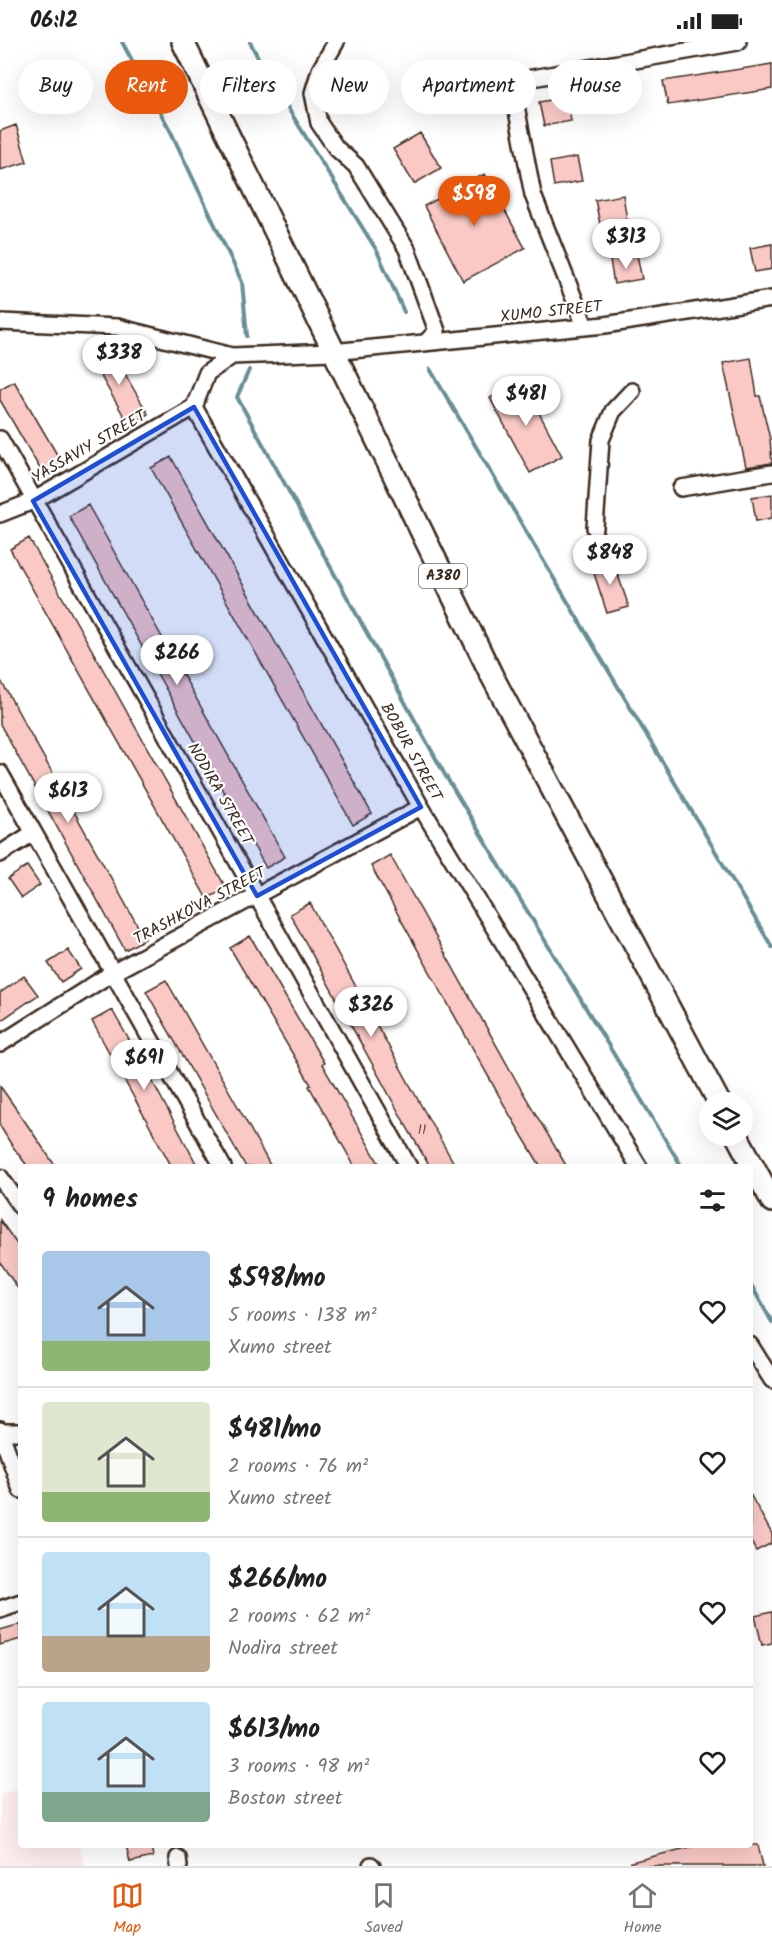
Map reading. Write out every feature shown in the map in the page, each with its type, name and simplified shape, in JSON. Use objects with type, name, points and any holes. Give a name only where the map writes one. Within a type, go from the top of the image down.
[{"type":"highway","name":"A380","points":[[183,42],[332,352],[492,676],[714,1092]]},
{"type":"highway","points":[[742,1146],[752,1164]]},
{"type":"highway","points":[[753,1166],[772,1201]]},
{"type":"street","points":[[336,42],[320,70],[313,93],[319,123],[336,148],[356,166],[407,249],[437,331],[425,343]]},
{"type":"street","points":[[585,327],[533,195],[513,90],[521,80],[738,42]]},
{"type":"street","name":"XUMO STREET","points":[[232,356],[332,352],[585,327],[772,299]]},
{"type":"street","points":[[0,322],[117,327],[232,356]]},
{"type":"street","points":[[194,407],[207,372],[232,356]]},
{"type":"street","points":[[595,528],[601,440],[613,411],[632,391]]},
{"type":"street","name":"YASSAVIY STREET","points":[[0,514],[33,501],[194,407]]},
{"type":"street","name":"BOBUR STREET","points":[[194,407],[421,807],[637,1164]]},
{"type":"street","name":"NODIRA STREET","points":[[0,439],[407,1164]]},
{"type":"street","points":[[681,488],[772,473]]},
{"type":"street","points":[[0,773],[221,1164]]},
{"type":"street","name":"TRASHKO'VA STREET","points":[[0,1044],[112,973],[421,807]]},
{"type":"street","points":[[0,854],[33,833]]},
{"type":"street","points":[[0,1177],[18,1203]]},
{"type":"street","points":[[753,1351],[772,1380]]},
{"type":"street","points":[[18,1432],[1,1431],[18,1481]]},
{"type":"street","points":[[0,1609],[18,1603]]},
{"type":"highlighted area","points":[[194,407],[421,807],[257,896],[33,501]]},
{"type":"shaded area","points":[[18,1789],[18,1848],[80,1848],[85,1866],[0,1866],[0,1794]]},
{"type":"building","points":[[772,64],[772,89],[668,105],[663,81]]},
{"type":"building","points":[[548,100],[548,114],[570,114],[571,121],[544,126],[539,102]]},
{"type":"building","points":[[16,125],[27,162],[0,170],[0,131]]},
{"type":"building","points":[[420,133],[441,168],[414,184],[393,149]]},
{"type":"building","points":[[577,157],[582,181],[554,186],[550,162]]},
{"type":"building","points":[[485,174],[525,248],[463,281],[424,206]]},
{"type":"building","points":[[623,195],[627,220],[600,224],[595,200]]},
{"type":"building","points":[[772,244],[772,269],[755,272],[750,248]]},
{"type":"building","points":[[637,255],[642,279],[614,284],[610,260]]},
{"type":"building","points":[[110,348],[148,414],[129,425],[91,359]]},
{"type":"building","points":[[751,358],[757,396],[760,396],[770,439],[772,463],[746,467],[723,363]]},
{"type":"building","points":[[14,381],[62,463],[43,474],[0,400],[0,389]]},
{"type":"building","points":[[522,381],[562,456],[530,473],[490,398]]},
{"type":"building","points":[[171,457],[372,814],[353,825],[151,468]]},
{"type":"building","points":[[772,494],[772,518],[756,521],[752,497]]},
{"type":"building","points":[[88,505],[285,857],[266,868],[69,516]]},
{"type":"building","points":[[29,538],[226,888],[207,899],[10,549]]},
{"type":"building","points":[[612,558],[629,607],[607,613],[591,564]]},
{"type":"building","points":[[0,679],[145,939],[125,950],[0,724]]},
{"type":"building","points":[[390,855],[565,1164],[539,1164],[371,866]]},
{"type":"building","points":[[27,866],[40,885],[21,898],[8,879]]},
{"type":"building","points":[[310,903],[454,1164],[428,1164],[290,914]]},
{"type":"building","points":[[250,936],[379,1164],[353,1164],[309,1086],[311,1085],[230,948]]},
{"type":"building","points":[[68,950],[81,969],[61,982],[48,963]]},
{"type":"building","points":[[24,976],[38,995],[0,1021],[0,993]]},
{"type":"building","points":[[166,980],[269,1164],[244,1164],[146,991]]},
{"type":"building","points":[[112,1010],[196,1164],[170,1164],[92,1021]]},
{"type":"building","points":[[0,1086],[54,1164],[26,1164],[0,1126]]},
{"type":"building","points":[[0,1220],[18,1246],[18,1289],[0,1262]]},
{"type":"building","points":[[753,1499],[772,1534],[772,1543],[756,1551],[753,1546]]},
{"type":"building","points":[[772,1612],[772,1643],[762,1645],[755,1616]]},
{"type":"building","points":[[18,1625],[18,1640],[0,1645],[0,1630]]},
{"type":"building","points":[[753,1845],[758,1845],[763,1866],[631,1866],[631,1862],[686,1848],[753,1848]]},
{"type":"building","points":[[127,1848],[152,1848],[153,1857],[130,1862]]},
{"type":"waterway","points":[[122,42],[171,132],[242,282],[247,336]]},
{"type":"waterway","points":[[250,42],[266,73],[377,251],[404,312]]},
{"type":"waterway","points":[[430,369],[772,947]]},
{"type":"waterway","points":[[249,370],[237,397],[445,775],[680,1164]]},
{"type":"waterway","points":[[753,1288],[772,1322]]}]
